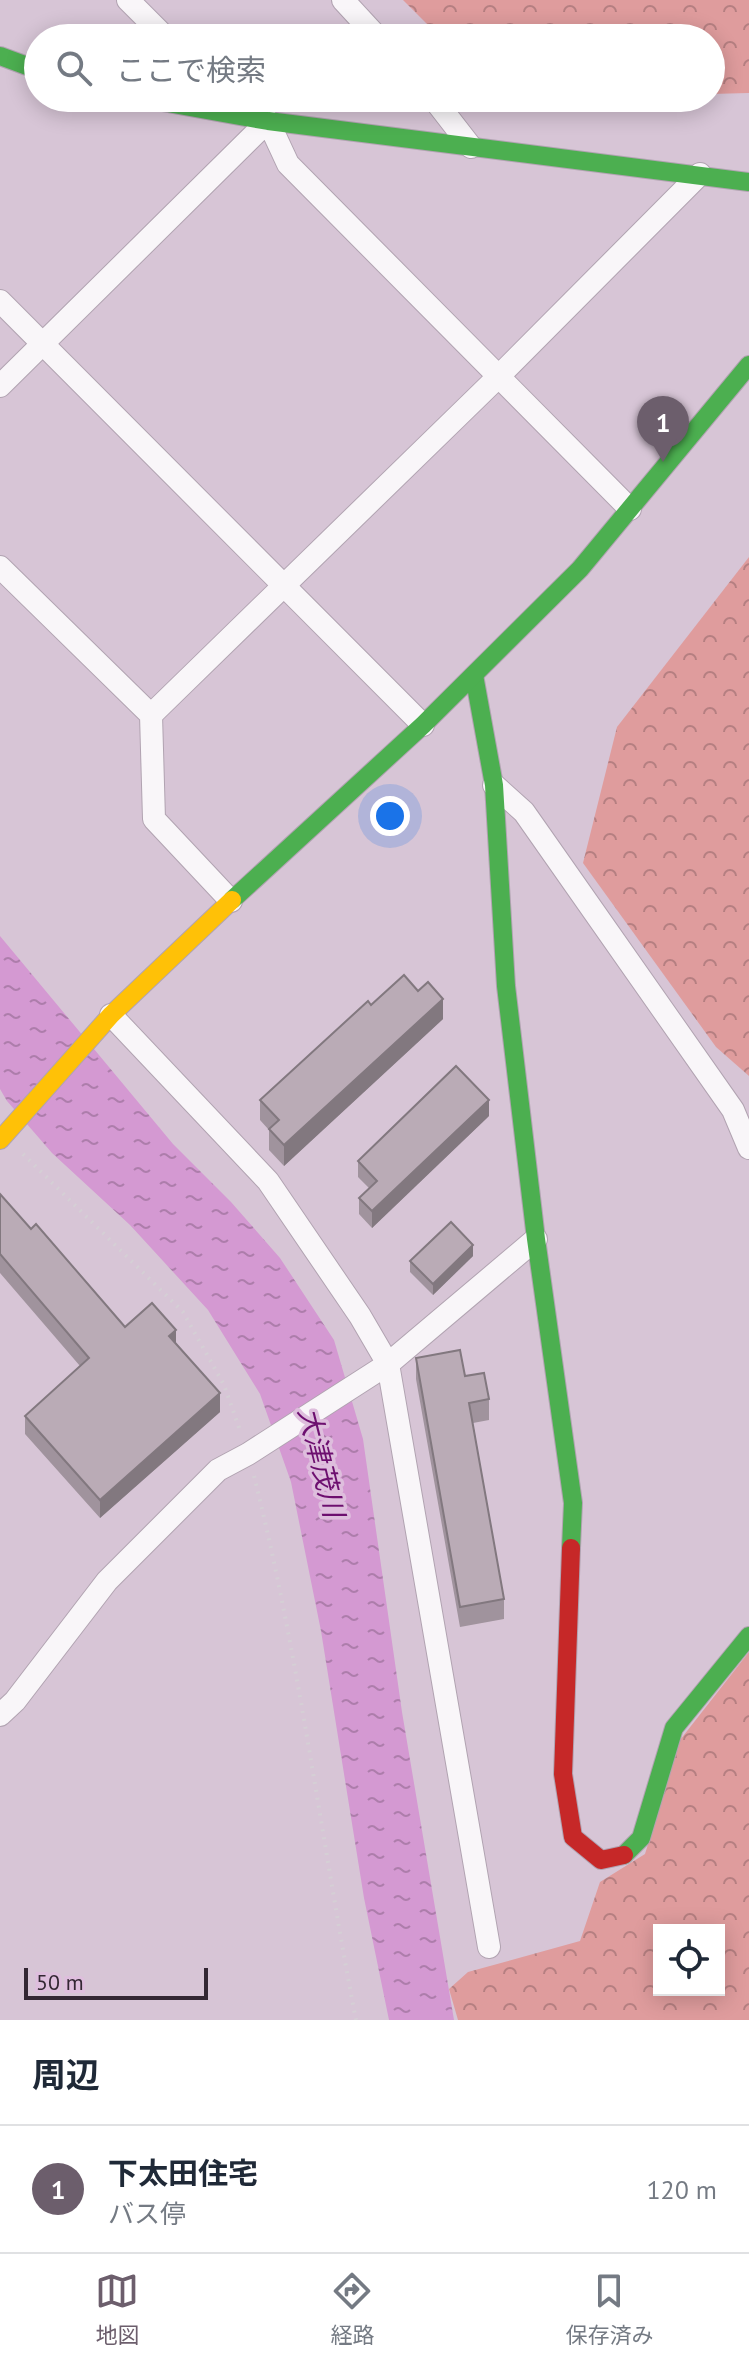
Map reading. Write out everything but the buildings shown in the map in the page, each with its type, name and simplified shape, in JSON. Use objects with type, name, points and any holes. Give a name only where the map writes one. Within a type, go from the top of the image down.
[{"type":"street","points":[[128,0],[152,24]]},
{"type":"street","points":[[343,0],[365,24]]},
{"type":"street","points":[[0,56],[24,65]]},
{"type":"street","points":[[240,112],[268,121],[749,182]]},
{"type":"street","points":[[444,112],[471,147]]},
{"type":"street","points":[[0,386],[268,121]]},
{"type":"street","points":[[268,121],[288,164],[630,509]]},
{"type":"street","points":[[151,715],[498,377],[700,174]]},
{"type":"street","points":[[0,301],[423,725]]},
{"type":"street","points":[[1,1135],[111,1015],[423,725],[580,569],[749,365]]},
{"type":"street","points":[[0,567],[151,715],[154,819],[231,901]]},
{"type":"street","points":[[474,675],[494,785],[506,986],[536,1239],[573,1503],[563,1774],[573,1837],[601,1860],[622,1857],[641,1838],[674,1728],[749,1636]]},
{"type":"street","points":[[494,785],[524,812],[557,858],[733,1110],[749,1148]]},
{"type":"street","points":[[111,1015],[268,1181],[360,1316],[388,1364],[489,1947]]},
{"type":"street","points":[[0,1715],[15,1701],[107,1581],[218,1470],[388,1364],[536,1239]]},
{"type":"path","points":[[1,1135],[183,1312],[224,1385],[248,1454],[275,1562],[356,2020]]},
{"type":"green space","points":[[403,0],[749,0],[749,93],[725,94],[725,24],[427,24]]},
{"type":"green space","points":[[749,557],[749,1076],[716,1047],[583,863],[617,727]]},
{"type":"green space","points":[[749,1652],[749,2020],[458,2020],[449,1989],[468,1972],[580,1941],[600,1882],[645,1854],[680,1740]]},
{"type":"water","name":"大津茂川","points":[[0,936],[173,1144],[231,1202],[280,1258],[334,1340],[363,1439],[402,1712],[454,2020],[389,2020],[364,1898],[321,1631],[291,1482],[260,1394],[208,1310],[130,1225],[52,1153],[0,1089]]},
{"type":"traffic: fast","points":[[0,56],[24,65]]},
{"type":"traffic: fast","points":[[218,112],[749,182]]},
{"type":"traffic: fast","points":[[232,900],[423,725],[580,569],[749,365]]},
{"type":"traffic: fast","points":[[474,675],[494,785],[506,986],[536,1239],[573,1503],[571,1548]]},
{"type":"traffic: fast","points":[[624,1855],[641,1838],[674,1728],[749,1636]]},
{"type":"traffic: slow","points":[[0,1140],[111,1015],[232,900]]},
{"type":"traffic: jam","points":[[571,1548],[563,1774],[573,1837],[601,1860],[624,1855]]},
{"type":"place","name":"下太田住宅","points":[[663,462]]}]
